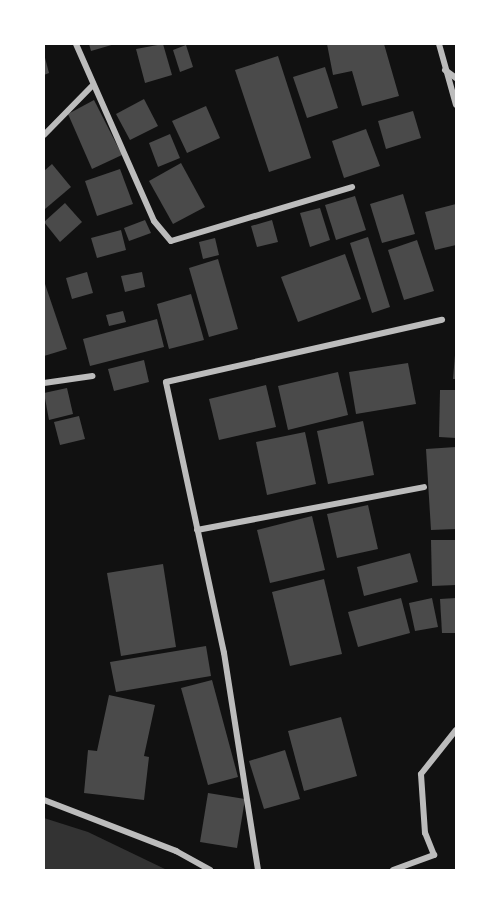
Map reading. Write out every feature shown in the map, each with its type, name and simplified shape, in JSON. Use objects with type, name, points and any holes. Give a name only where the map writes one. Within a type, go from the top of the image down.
[{"type":"street","points":[[76,44],[154,221],[171,241],[352,187]]},
{"type":"street","points":[[439,44],[444,69],[456,105]]},
{"type":"street","points":[[444,69],[456,78]]},
{"type":"street","points":[[44,135],[93,85]]},
{"type":"street","points":[[258,870],[224,653],[166,382],[442,320]]},
{"type":"street","points":[[44,382],[92,376]]},
{"type":"street","points":[[196,530],[424,487]]},
{"type":"street","points":[[393,870],[434,855],[425,832],[421,774],[456,730]]},
{"type":"street","points":[[44,800],[176,851],[210,870]]},
{"type":"shaded area","points":[[44,818],[88,832],[167,870],[44,870]]},
{"type":"building","points":[[89,44],[115,44],[91,51]]},
{"type":"building","points":[[163,44],[172,75],[145,83],[136,49]]},
{"type":"building","points":[[327,44],[384,44],[399,96],[362,106],[352,71],[333,75]]},
{"type":"building","points":[[186,45],[193,67],[180,72],[173,50]]},
{"type":"building","points":[[44,54],[49,73],[44,75]]},
{"type":"building","points":[[278,56],[311,158],[269,172],[235,70]]},
{"type":"building","points":[[325,67],[338,108],[307,118],[293,77]]},
{"type":"building","points":[[144,99],[158,126],[130,140],[116,114]]},
{"type":"building","points":[[94,100],[122,155],[92,169],[68,114]]},
{"type":"building","points":[[206,106],[220,138],[187,153],[172,121]]},
{"type":"building","points":[[413,111],[421,138],[386,149],[378,121]]},
{"type":"building","points":[[366,129],[380,166],[344,178],[332,141]]},
{"type":"building","points":[[170,134],[180,158],[158,167],[149,143]]},
{"type":"building","points":[[181,163],[205,207],[173,224],[149,181]]},
{"type":"building","points":[[52,164],[71,187],[45,209],[44,171]]},
{"type":"building","points":[[120,169],[133,204],[97,216],[85,181]]},
{"type":"building","points":[[403,194],[415,234],[382,243],[370,204]]},
{"type":"building","points":[[355,196],[366,230],[336,240],[325,205]]},
{"type":"building","points":[[65,203],[82,222],[60,242],[44,222]]},
{"type":"building","points":[[456,204],[456,245],[435,250],[425,212]]},
{"type":"building","points":[[320,208],[330,240],[310,247],[300,213]]},
{"type":"building","points":[[145,220],[151,233],[129,241],[124,228]]},
{"type":"building","points":[[272,220],[278,242],[257,247],[251,226]]},
{"type":"building","points":[[121,230],[126,250],[97,258],[91,238]]},
{"type":"building","points":[[368,237],[390,307],[372,313],[350,243]]},
{"type":"building","points":[[215,238],[219,255],[203,259],[199,242]]},
{"type":"building","points":[[417,240],[434,291],[404,300],[388,250]]},
{"type":"building","points":[[345,254],[361,299],[298,322],[281,277]]},
{"type":"building","points":[[218,259],[238,329],[209,337],[189,268]]},
{"type":"building","points":[[87,272],[93,293],[72,299],[66,278]]},
{"type":"building","points":[[142,272],[145,287],[125,292],[121,276]]},
{"type":"building","points":[[44,281],[67,349],[44,356]]},
{"type":"building","points":[[191,294],[204,340],[169,349],[157,304]]},
{"type":"building","points":[[123,311],[126,322],[109,326],[106,315]]},
{"type":"building","points":[[157,319],[164,347],[90,366],[83,339]]},
{"type":"building","points":[[455,355],[456,379],[453,379]]},
{"type":"building","points":[[144,360],[149,382],[114,391],[108,369]]},
{"type":"building","points":[[408,363],[416,404],[356,414],[349,372]]},
{"type":"building","points":[[338,372],[348,415],[288,430],[278,386]]},
{"type":"building","points":[[266,385],[276,427],[219,440],[209,399]]},
{"type":"building","points":[[67,388],[73,414],[49,420],[44,393]]},
{"type":"building","points":[[440,390],[456,390],[456,438],[439,437]]},
{"type":"building","points":[[79,416],[85,439],[60,445],[54,422]]},
{"type":"building","points":[[363,421],[374,475],[328,484],[317,431]]},
{"type":"building","points":[[305,432],[316,484],[267,495],[256,442]]},
{"type":"building","points":[[456,447],[456,529],[431,530],[426,449]]},
{"type":"building","points":[[368,505],[378,549],[337,558],[327,514]]},
{"type":"building","points":[[312,516],[325,570],[270,583],[257,530]]},
{"type":"building","points":[[431,540],[456,540],[456,585],[432,586]]},
{"type":"building","points":[[410,553],[418,582],[364,596],[357,567]]},
{"type":"building","points":[[163,564],[176,647],[121,656],[107,573]]},
{"type":"building","points":[[324,579],[342,654],[290,666],[272,592]]},
{"type":"building","points":[[401,598],[410,633],[358,647],[348,612]]},
{"type":"building","points":[[432,598],[438,627],[415,631],[409,603]]},
{"type":"building","points":[[456,598],[456,633],[442,633],[440,599]]},
{"type":"building","points":[[206,646],[211,676],[116,692],[110,662]]},
{"type":"building","points":[[212,680],[238,777],[208,785],[181,688]]},
{"type":"building","points":[[109,695],[155,705],[144,756],[149,757],[144,800],[84,793],[88,750],[97,751]]},
{"type":"building","points":[[341,717],[357,776],[304,791],[288,731]]},
{"type":"building","points":[[285,750],[300,799],[264,809],[249,761]]},
{"type":"building","points":[[208,793],[245,799],[237,848],[200,842]]}]
